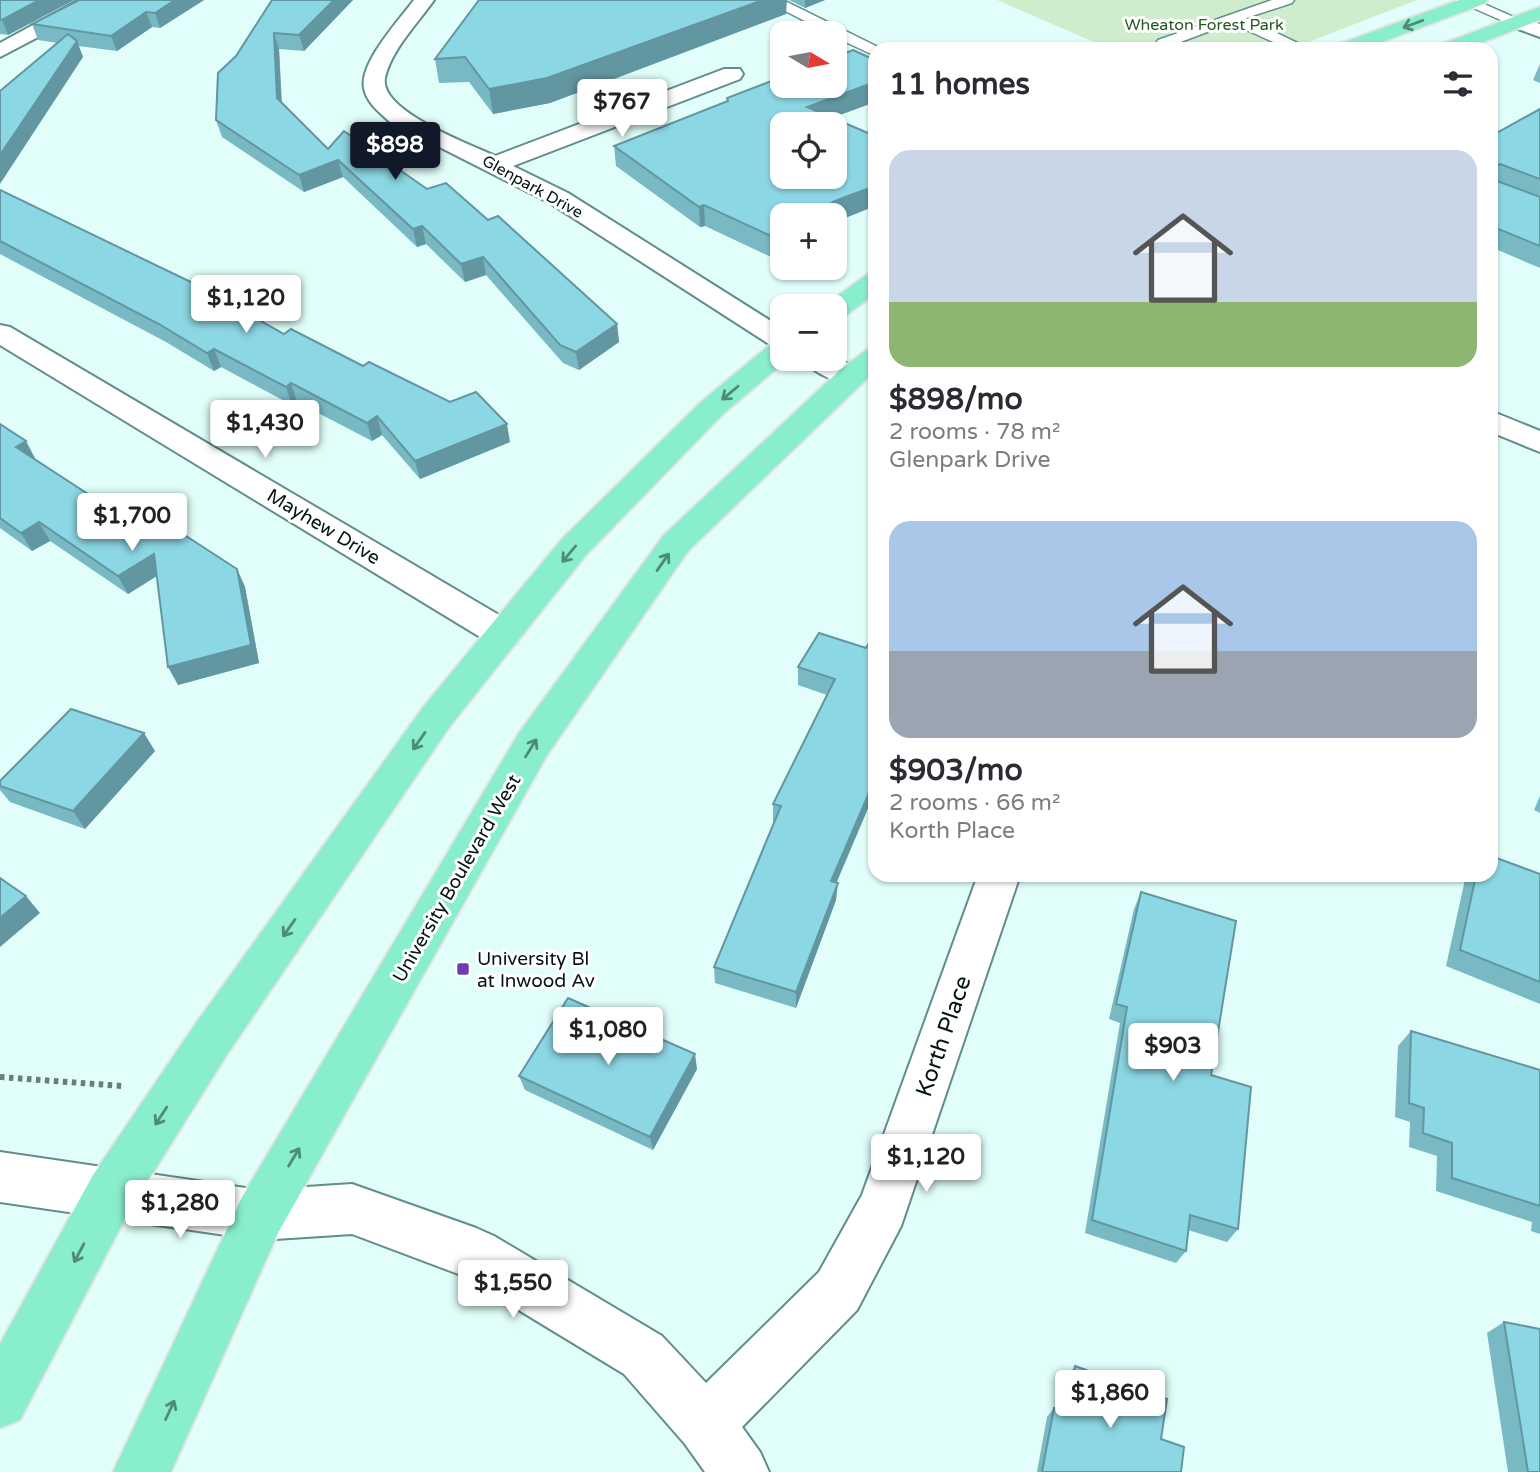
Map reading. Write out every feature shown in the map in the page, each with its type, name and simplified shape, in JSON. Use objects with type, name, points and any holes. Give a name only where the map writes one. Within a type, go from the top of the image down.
[{"type":"main road","points":[[1362,42],[1470,1]]},
{"type":"main road","points":[[1464,42],[1540,13]]},
{"type":"main road","points":[[847,301],[868,286]]},
{"type":"main road","points":[[0,1400],[111,1193],[210,1041],[421,738],[574,547],[712,408],[770,359]]},
{"type":"main road","name":"University Boulevard West","points":[[142,1472],[260,1215],[533,744],[676,543],[840,371]]},
{"type":"street","points":[[0,51],[94,0]]},
{"type":"street","name":"Glenpark Drive","points":[[424,0],[376,70],[374,86],[384,105],[398,117],[559,198],[770,332]]},
{"type":"street","points":[[1517,22],[1540,31]]},
{"type":"street","points":[[496,164],[732,74]]},
{"type":"street","name":"Mayhew Drive","points":[[0,333],[503,634]]},
{"type":"street","points":[[1498,423],[1540,443]]},
{"type":"street","name":"Korth Place","points":[[705,1424],[838,1292],[883,1208],[997,882]]},
{"type":"street","points":[[0,1177],[260,1215],[352,1209],[476,1254],[643,1355],[705,1424],[740,1472]]},
{"type":"lane","points":[[771,0],[868,47]]},
{"type":"lane","points":[[1167,42],[1287,0]]},
{"type":"lane","points":[[1470,1],[1517,22]]},
{"type":"lane","points":[[1232,18],[1286,42]]},
{"type":"path","points":[[0,1077],[121,1086],[130,1076]]},
{"type":"green space","name":"Wheaton Forest Park","points":[[997,0],[1417,0],[1308,42],[1094,42]]},
{"type":"building","points":[[0,0],[39,0],[0,20]]},
{"type":"building","points":[[79,0],[175,0],[155,13],[146,12],[111,36],[32,24]]},
{"type":"building","points":[[272,0],[334,0],[299,35],[274,33],[277,98],[328,149],[344,131],[427,189],[446,183],[488,220],[498,216],[617,324],[576,352],[560,345],[483,257],[461,264],[422,226],[413,229],[338,160],[299,175],[216,120],[218,73],[236,56]]},
{"type":"building","points":[[479,0],[763,0],[547,78],[489,89],[465,57],[435,59]]},
{"type":"building","points":[[68,34],[77,41],[0,155],[0,91]]},
{"type":"building","points":[[853,50],[868,57],[868,85],[847,92],[847,52]]},
{"type":"building","points":[[770,82],[770,98],[831,98],[807,107],[819,112],[770,112],[770,189],[847,189],[847,124],[868,133],[868,189],[831,203],[770,203],[770,236],[704,205],[699,207],[614,146],[728,101],[727,98]]},
{"type":"building","points":[[1540,109],[1540,179],[1498,166],[1498,132]]},
{"type":"building","points":[[1498,181],[1540,197],[1540,246],[1498,229]]},
{"type":"building","points":[[0,190],[197,285],[284,334],[291,329],[363,366],[369,362],[450,402],[476,392],[507,424],[415,461],[377,416],[367,423],[291,383],[286,387],[214,349],[207,353],[159,324],[0,241]]},
{"type":"building","points":[[0,424],[26,441],[16,447],[114,511],[132,501],[237,569],[251,645],[168,667],[154,554],[118,576],[39,522],[21,533],[0,518]]},
{"type":"building","points":[[819,633],[866,648],[868,644],[868,795],[831,881],[838,883],[796,992],[714,967],[781,806],[773,804],[835,679],[798,667]]},
{"type":"building","points":[[71,709],[144,733],[73,811],[0,786],[0,781]]},
{"type":"building","points":[[1498,859],[1540,874],[1540,982],[1460,950],[1475,882],[1498,882]]},
{"type":"building","points":[[0,878],[26,896],[0,918]]},
{"type":"building","points":[[1141,892],[1236,921],[1211,1075],[1251,1087],[1238,1229],[1190,1215],[1186,1251],[1092,1220],[1127,1007],[1116,1004]]},
{"type":"building","points":[[568,998],[695,1054],[650,1137],[519,1076]]},
{"type":"building","points":[[1411,1031],[1540,1070],[1540,1206],[1452,1178],[1452,1143],[1423,1133],[1424,1108],[1409,1103]]},
{"type":"building","points":[[1504,1322],[1540,1329],[1540,1472],[1528,1472]]},
{"type":"building","points":[[1075,1366],[1167,1399],[1161,1439],[1184,1447],[1181,1472],[1042,1472],[1054,1408],[1067,1412]]},
{"type":"place","name":"University Bl at Inwood Av","points":[[463,969]]}]
